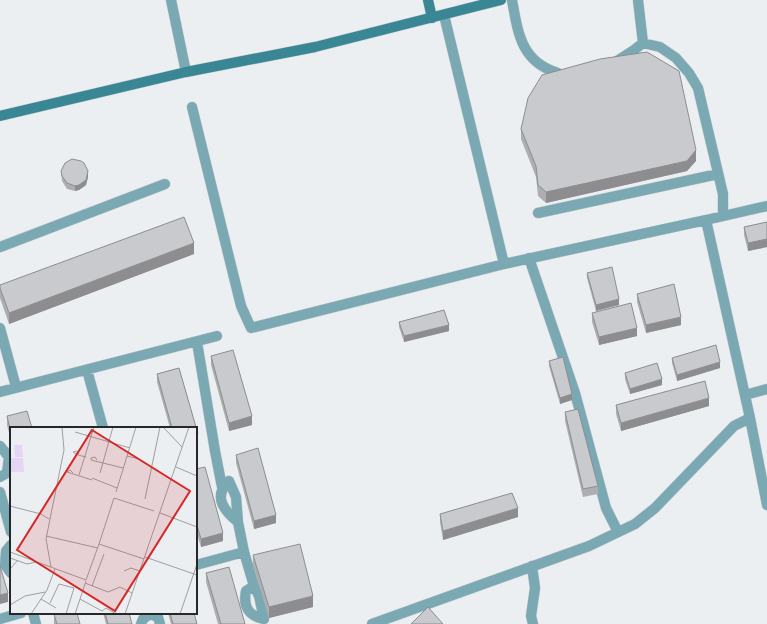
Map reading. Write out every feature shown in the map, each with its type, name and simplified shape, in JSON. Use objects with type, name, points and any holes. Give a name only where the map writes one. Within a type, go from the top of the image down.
[{"type":"street","points":[[172,0],[186,72]]},
{"type":"street","points":[[428,0],[432,18]]},
{"type":"street","points":[[0,116],[186,72],[315,47],[501,0]]},
{"type":"street","points":[[512,0],[517,28],[524,47],[534,60],[547,70],[558,73]]},
{"type":"street","points":[[638,0],[643,43]]},
{"type":"street","points":[[444,15],[504,264]]},
{"type":"street","points":[[613,63],[629,54],[643,43]]},
{"type":"street","points":[[643,43],[660,47],[676,58],[689,73],[698,88],[722,194],[723,216]]},
{"type":"street","points":[[192,107],[241,306],[252,328],[529,258],[767,206]]},
{"type":"street","points":[[538,213],[718,174]]},
{"type":"street","points":[[0,246],[164,184]]},
{"type":"street","points":[[706,220],[750,418],[767,504]]},
{"type":"street","points":[[529,258],[575,394],[606,508],[618,532]]},
{"type":"street","points":[[0,328],[16,387]]},
{"type":"street","points":[[0,392],[217,336]]},
{"type":"street","points":[[197,342],[222,487],[220,498],[228,514],[238,522]]},
{"type":"street","points":[[87,370],[103,427]]},
{"type":"street","points":[[745,395],[767,389]]},
{"type":"street","points":[[372,624],[589,546],[635,524],[656,508],[734,426],[750,418]]},
{"type":"street","points":[[0,446],[9,457],[7,473],[0,478]]},
{"type":"street","points":[[222,487],[229,481],[236,496],[238,522],[244,552],[254,586]]},
{"type":"street","points":[[0,492],[10,528]]},
{"type":"street","points":[[10,546],[6,552],[5,565],[10,572]]},
{"type":"street","points":[[197,565],[244,552]]},
{"type":"street","points":[[532,566],[535,588],[531,616],[533,624]]},
{"type":"street","points":[[0,619],[18,614]]},
{"type":"street","points":[[33,614],[36,624]]},
{"type":"street","points":[[141,624],[143,619],[150,614],[158,617],[160,624]]},
{"type":"building","points":[[647,52],[679,71],[696,150],[687,161],[546,192],[538,185],[536,166],[521,129],[528,98],[542,75],[600,59]]},
{"type":"building","points":[[72,159],[84,163],[88,171],[86,180],[75,186],[67,183],[62,176],[61,171],[65,163]]},
{"type":"building","points":[[184,217],[194,243],[9,313],[0,285]]},
{"type":"building","points":[[767,222],[767,239],[748,243],[744,227]]},
{"type":"building","points":[[612,267],[619,299],[596,305],[587,273]]},
{"type":"building","points":[[674,284],[681,317],[646,325],[637,294]]},
{"type":"building","points":[[631,303],[637,328],[599,337],[592,313]]},
{"type":"building","points":[[444,310],[449,325],[404,336],[399,322]]},
{"type":"building","points":[[716,345],[720,362],[677,375],[672,358]]},
{"type":"building","points":[[233,350],[252,416],[229,423],[211,356]]},
{"type":"building","points":[[563,357],[572,394],[560,398],[549,361]]},
{"type":"building","points":[[657,363],[662,379],[630,389],[625,373]]},
{"type":"building","points":[[179,368],[196,427],[172,427],[157,374]]},
{"type":"building","points":[[705,381],[709,398],[621,423],[616,405]]},
{"type":"building","points":[[578,409],[598,486],[583,489],[565,412]]},
{"type":"building","points":[[27,411],[32,427],[10,427],[10,429],[7,416]]},
{"type":"building","points":[[258,448],[276,515],[254,521],[236,455]]},
{"type":"building","points":[[205,467],[223,533],[201,539],[197,525],[197,469]]},
{"type":"building","points":[[512,493],[518,508],[443,531],[440,514]]},
{"type":"building","points":[[300,544],[313,596],[269,607],[253,555]]},
{"type":"building","points":[[0,566],[8,593],[0,595]]},
{"type":"building","points":[[229,567],[245,624],[221,624],[206,573]]},
{"type":"building","points":[[428,607],[443,624],[411,624]]},
{"type":"building","points":[[54,614],[77,614],[80,624],[57,624]]},
{"type":"building","points":[[105,614],[129,614],[132,624],[108,624]]},
{"type":"building","points":[[170,614],[194,614],[197,624],[173,624]]}]
